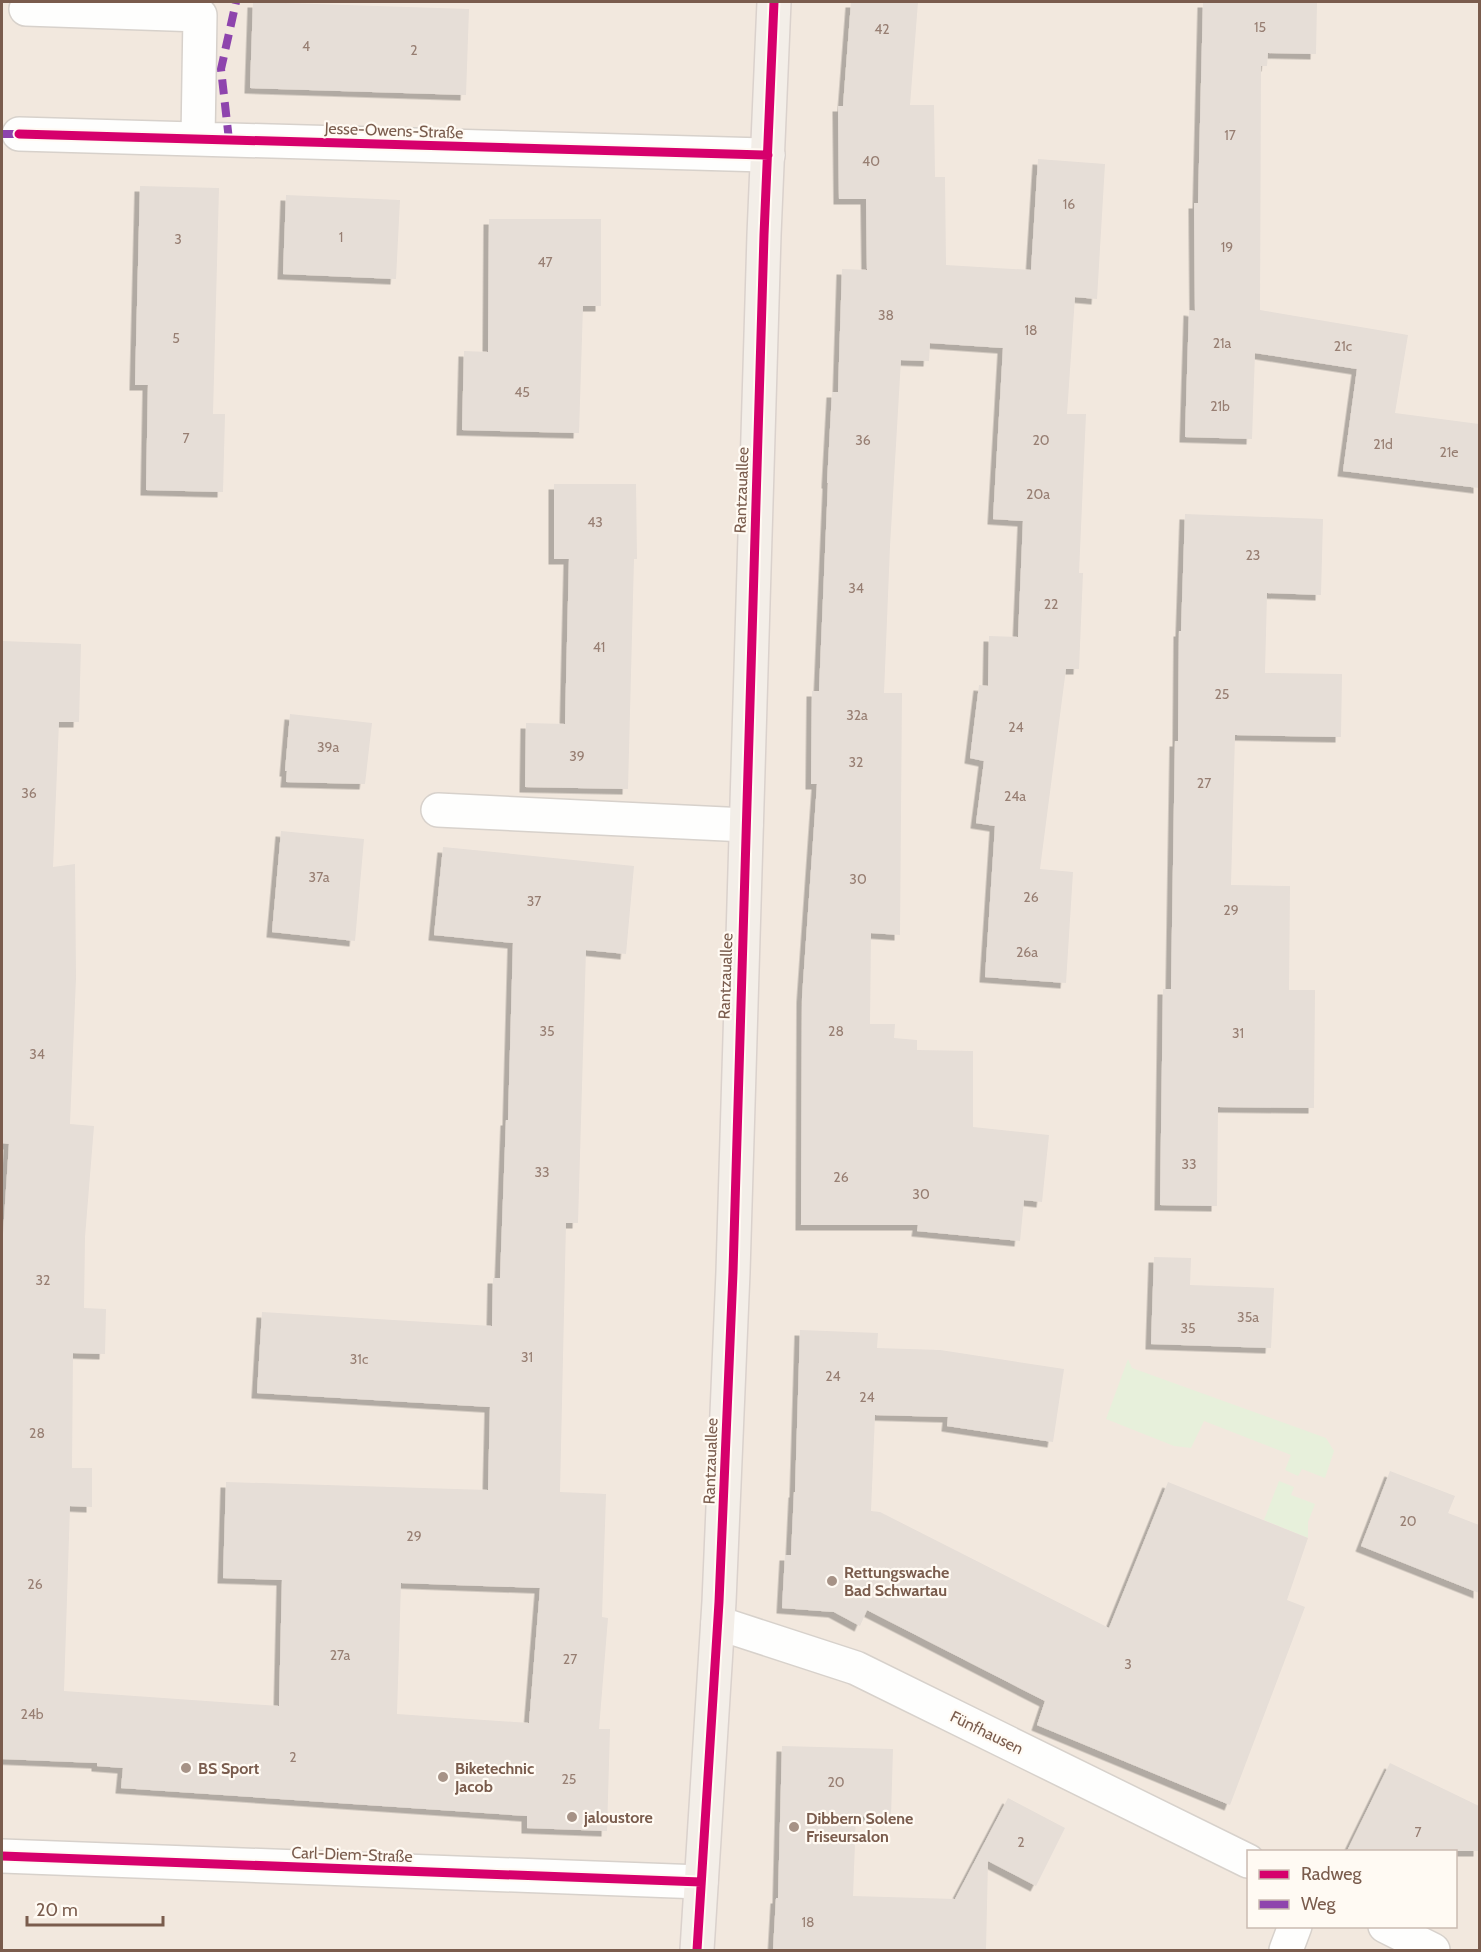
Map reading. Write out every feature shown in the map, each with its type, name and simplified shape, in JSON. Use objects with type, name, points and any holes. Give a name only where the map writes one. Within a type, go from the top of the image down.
[{"type":"main road","name":"Rantzauallee","points":[[697,1950],[718,1623],[733,1272],[764,247],[774,2]]},
{"type":"street","points":[[26,9],[200,15],[198,139]]},
{"type":"street","name":"Jesse-Owens-Straße","points":[[19,134],[768,155]]},
{"type":"street","points":[[438,810],[746,825]]},
{"type":"street","name":"Fünfhausen","points":[[718,1623],[856,1668],[1247,1861]]},
{"type":"street","name":"Carl-Diem-Straße","points":[[2,1856],[701,1882]]},
{"type":"street","points":[[1286,1950],[1294,1928]]},
{"type":"street","points":[[1389,1928],[1433,1950]]},
{"type":"shaded area","points":[[2,2],[1479,2],[1479,1950],[2,1950]]},
{"type":"green space","points":[[1128,1359],[1132,1368],[1326,1438],[1334,1451],[1325,1478],[1302,1469],[1298,1476],[1285,1470],[1291,1455],[1204,1421],[1191,1448],[1174,1446],[1106,1419]]},
{"type":"green space","points":[[1279,1481],[1294,1487],[1291,1495],[1315,1504],[1308,1522],[1308,1538],[1264,1520]]},
{"type":"building","points":[[253,2],[469,9],[466,95],[250,88]]},
{"type":"building","points":[[851,2],[918,2],[910,105],[934,105],[935,177],[945,177],[946,265],[1031,270],[1038,159],[1105,164],[1097,299],[1075,297],[1067,414],[1086,414],[1079,573],[1083,573],[1079,669],[1066,669],[1040,869],[1073,872],[1066,983],[985,977],[995,826],[976,823],[984,761],[970,758],[979,685],[988,686],[989,636],[1018,637],[1023,521],[993,519],[1003,348],[930,343],[929,361],[901,360],[884,693],[902,693],[900,935],[871,933],[870,1024],[895,1024],[894,1038],[917,1040],[917,1050],[973,1051],[973,1127],[1049,1135],[1042,1202],[1024,1200],[1020,1241],[917,1231],[918,1225],[801,1225],[802,997],[817,784],[811,784],[812,691],[819,691],[832,392],[838,392],[842,269],[867,270],[866,199],[839,199],[838,106],[843,106]]},
{"type":"building","points":[[1203,2],[1317,2],[1316,54],[1268,53],[1267,66],[1261,66],[1260,310],[1408,335],[1395,413],[1479,424],[1479,488],[1343,471],[1357,369],[1255,353],[1252,439],[1185,437],[1189,310],[1195,311],[1194,203],[1198,203]]},
{"type":"building","points":[[140,186],[219,188],[213,414],[225,414],[223,492],[146,490],[148,385],[135,385]]},
{"type":"building","points":[[286,195],[400,200],[396,279],[283,274]]},
{"type":"building","points":[[489,219],[601,219],[601,306],[583,306],[579,433],[462,430],[464,351],[488,352]]},
{"type":"building","points":[[554,484],[636,484],[637,559],[634,559],[628,789],[525,787],[526,723],[565,724],[569,559],[554,559]]},
{"type":"building","points":[[1185,514],[1323,519],[1321,595],[1267,593],[1265,673],[1342,674],[1341,737],[1235,735],[1231,885],[1290,886],[1289,990],[1315,990],[1314,1108],[1218,1107],[1217,1206],[1160,1205],[1163,989],[1171,989],[1175,741],[1178,741],[1179,631],[1181,631]]},
{"type":"building","points":[[2,641],[81,644],[79,722],[59,722],[53,867],[75,864],[76,978],[70,1124],[94,1126],[85,1237],[84,1308],[106,1309],[105,1354],[73,1353],[72,1468],[92,1468],[92,1507],[70,1506],[64,1691],[279,1706],[282,1580],[223,1578],[226,1482],[488,1490],[490,1407],[257,1393],[262,1312],[492,1326],[493,1278],[500,1278],[506,1120],[508,1120],[513,943],[434,935],[443,847],[634,866],[626,954],[586,950],[578,1223],[566,1223],[560,1492],[606,1494],[602,1617],[608,1618],[599,1729],[610,1729],[607,1831],[527,1828],[527,1816],[121,1788],[123,1768],[97,1766],[97,1763],[2,1759],[2,1249],[9,1144],[2,1143]],"holes":[[[401,1583],[540,1588],[529,1723],[397,1714]]]},
{"type":"building","points":[[290,714],[372,723],[365,784],[286,782]]},
{"type":"building","points":[[281,831],[364,839],[355,941],[272,932]]},
{"type":"building","points":[[1154,1257],[1191,1258],[1190,1285],[1274,1288],[1271,1348],[1151,1344]]},
{"type":"building","points":[[800,1330],[878,1333],[877,1348],[940,1350],[1064,1369],[1053,1442],[947,1426],[948,1417],[875,1415],[871,1511],[880,1512],[1109,1628],[1168,1482],[1308,1538],[1287,1600],[1305,1607],[1230,1805],[1037,1725],[1045,1701],[867,1610],[860,1626],[834,1612],[782,1608],[785,1555],[791,1555]]},
{"type":"building","points":[[1390,1471],[1455,1496],[1448,1513],[1479,1525],[1479,1593],[1361,1546]]},
{"type":"building","points":[[782,1746],[893,1749],[891,1817],[856,1816],[853,1896],[955,1899],[1008,1798],[1065,1828],[1036,1886],[988,1861],[986,1950],[773,1950],[776,1898],[778,1898]]},
{"type":"building","points":[[1390,1763],[1479,1806],[1479,1851],[1347,1850]]},
{"type":"marked path","points":[[229,140],[221,69],[236,2]]},
{"type":"marked path","points":[[2,134],[19,134]]},
{"type":"cycle path","points":[[697,1950],[719,1602],[733,1272],[764,235],[774,2]]},
{"type":"cycle path","points":[[19,134],[768,155]]},
{"type":"cycle path","points":[[2,1856],[701,1882]]},
{"type":"place","name":"Rettungswache Bad Schwartau","points":[[832,1581]]},
{"type":"place","name":"BS Sport","points":[[186,1768]]},
{"type":"place","name":"Biketechnic Jacob","points":[[443,1777]]},
{"type":"place","name":"jaloustore","points":[[572,1817]]},
{"type":"place","name":"Dibbern Solene Friseursalon","points":[[794,1827]]}]
